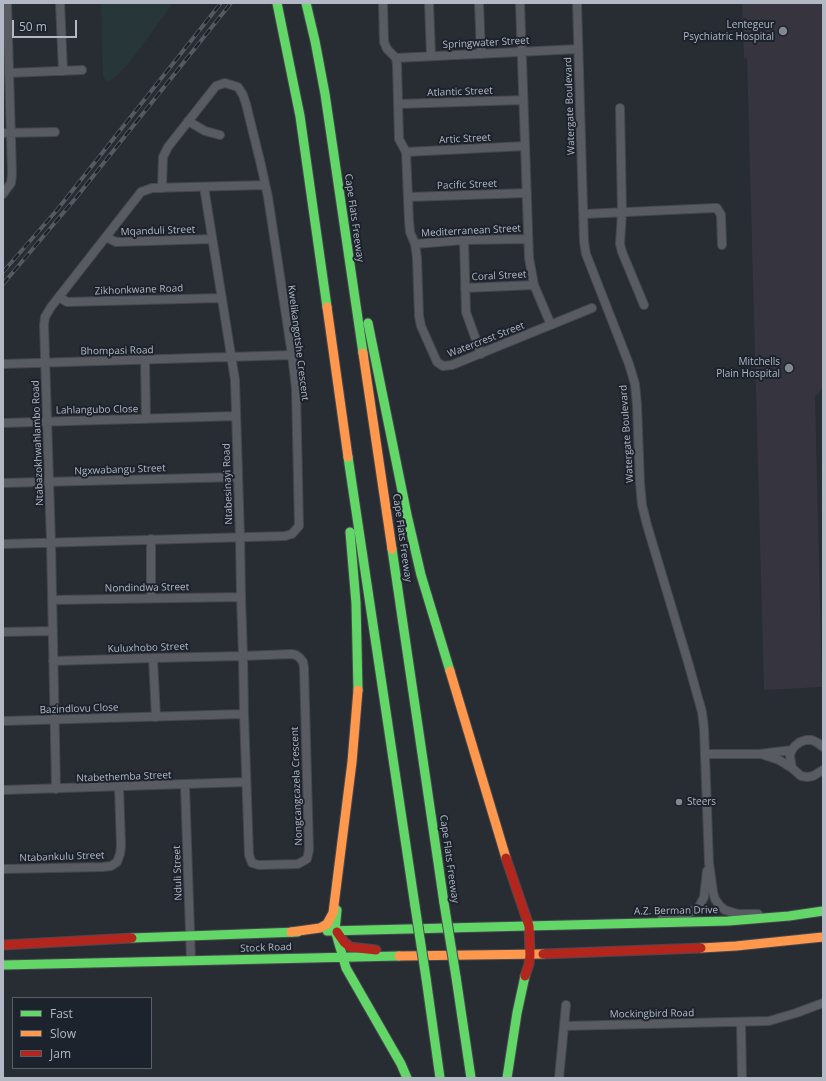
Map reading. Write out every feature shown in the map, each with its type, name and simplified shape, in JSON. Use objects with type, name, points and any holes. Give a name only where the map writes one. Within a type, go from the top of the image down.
[{"type":"main road","points":[[277,3],[300,116],[348,460],[440,1078]]},
{"type":"main road","name":"Cape Flats Freeway","points":[[306,3],[325,94],[471,1078]]},
{"type":"main road","points":[[345,233],[359,278],[407,515],[421,575],[508,866],[529,926],[530,955],[517,1013],[507,1078]]},
{"type":"main road","points":[[348,460],[345,475],[355,584],[358,686],[335,930],[346,968],[401,1064],[407,1078]]},
{"type":"main road","points":[[291,932],[324,926],[330,920],[333,913],[352,762]]},
{"type":"main road","name":"A.Z. Berman Drive","points":[[529,926],[728,921],[789,916],[823,911]]},
{"type":"main road","name":"Stock Road","points":[[3,944],[335,930],[529,926]]},
{"type":"main road","points":[[335,930],[350,948],[370,950],[436,950],[479,955]]},
{"type":"main road","points":[[530,955],[736,946],[823,937]]},
{"type":"main road","name":"Stock Road","points":[[3,965],[342,957],[530,955]]},
{"type":"street","points":[[3,194],[9,187],[12,179],[7,133],[9,73],[7,3]]},
{"type":"street","points":[[60,3],[63,70]]},
{"type":"street","points":[[383,3],[384,42],[396,58]]},
{"type":"street","points":[[429,3],[431,56]]},
{"type":"street","points":[[479,3],[481,54]]},
{"type":"street","points":[[520,3],[527,193],[527,239],[534,285],[551,325]]},
{"type":"street","name":"Watergate Boulevard","points":[[577,3],[586,254],[629,364],[635,384],[642,505],[702,712],[709,863],[715,899],[725,910],[738,914],[789,916]]},
{"type":"street","name":"Springwater Street","points":[[396,58],[578,49]]},
{"type":"street","name":"Watercrest Street","points":[[396,58],[399,139],[406,152],[410,232],[415,244],[417,258],[419,316],[421,326],[435,359],[440,365],[447,366],[482,354],[592,308]]},
{"type":"street","points":[[9,73],[82,70]]},
{"type":"street","name":"Kwelikangotshe Crescent","points":[[162,188],[163,157],[165,151],[216,86],[225,83],[238,87],[241,90],[246,104],[261,165],[292,355],[296,388],[299,526],[292,534],[285,536],[240,537]]},
{"type":"street","name":"Atlantic Street","points":[[398,104],[523,100]]},
{"type":"street","points":[[620,108],[622,212],[620,232],[622,252],[644,305]]},
{"type":"street","points":[[188,121],[205,132],[220,135]]},
{"type":"street","points":[[7,133],[55,132]]},
{"type":"street","name":"Artic Street","points":[[406,152],[525,146]]},
{"type":"street","points":[[204,187],[265,185]]},
{"type":"street","name":"Ntabazokhwahlambo Road","points":[[56,789],[45,317],[51,307],[139,194],[149,189],[204,187]]},
{"type":"street","name":"Ntabesinayi Road","points":[[204,187],[235,380],[246,782]]},
{"type":"street","name":"Pacific Street","points":[[409,197],[527,193]]},
{"type":"street","points":[[584,214],[717,208],[721,215],[722,245]]},
{"type":"street","name":"Mqanduli Street","points":[[106,237],[116,242],[212,239]]},
{"type":"street","name":"Mediterranean Street","points":[[415,244],[464,240],[527,239]]},
{"type":"street","points":[[464,240],[466,312],[482,354]]},
{"type":"street","name":"Coral Street","points":[[465,288],[534,285]]},
{"type":"street","name":"Zikhonkwane Road","points":[[59,297],[67,302],[222,298]]},
{"type":"street","name":"Bhompasi Road","points":[[3,364],[292,355]]},
{"type":"street","name":"Lahlangubo Close","points":[[145,360],[146,419]]},
{"type":"street","name":"Lahlangubo Close","points":[[47,422],[236,416]]},
{"type":"street","points":[[3,424],[47,422]]},
{"type":"street","name":"Ngxwabangu Street","points":[[3,483],[238,477]]},
{"type":"street","points":[[3,544],[240,537]]},
{"type":"street","points":[[151,539],[151,598]]},
{"type":"street","name":"Nondindwa Street","points":[[52,600],[241,596]]},
{"type":"street","points":[[3,632],[53,631]]},
{"type":"street","name":"Nongcangcazela Crescent","points":[[243,656],[291,654],[296,655],[303,662],[309,850],[306,859],[302,863],[259,865],[252,863],[249,855],[246,782]]},
{"type":"street","name":"Kuluxhobo Street","points":[[53,661],[243,656]]},
{"type":"street","points":[[153,658],[156,717]]},
{"type":"street","name":"Bazindlovu Close","points":[[3,721],[244,714]]},
{"type":"street","points":[[792,768],[790,756],[792,750],[800,742],[812,740],[823,747]]},
{"type":"street","points":[[705,754],[760,754],[792,750]]},
{"type":"street","points":[[760,754],[778,760],[792,768],[796,773],[807,777],[818,774],[823,770]]},
{"type":"street","name":"Ntabethemba Street","points":[[3,790],[246,782]]},
{"type":"street","name":"Nduli Street","points":[[185,785],[191,961]]},
{"type":"street","name":"Ntabankulu Street","points":[[3,869],[112,866],[117,862],[121,846],[119,787]]},
{"type":"street","name":"Watergate Boulevard","points":[[616,923],[682,916],[692,912],[699,907],[704,897],[709,863]]},
{"type":"street","name":"Mockingbird Road","points":[[564,1026],[775,1020],[823,1003]]},
{"type":"street","points":[[559,1078],[566,1005]]},
{"type":"street","points":[[741,1022],[742,1078]]},
{"type":"shaded area","points":[[101,3],[173,3],[130,62],[113,79],[107,82],[103,77]]},
{"type":"shaded area","name":"Mitchells Plain Hospital","points":[[742,3],[823,3],[823,388],[815,396],[822,687],[764,690],[747,59],[744,58]]},
{"type":"railway","points":[[3,272],[57,210],[221,3]]},
{"type":"railway","points":[[3,284],[75,199],[231,3]]},
{"type":"traffic: fast","points":[[277,3],[300,116],[327,307]]},
{"type":"traffic: fast","points":[[306,3],[325,94],[363,353]]},
{"type":"traffic: fast","points":[[368,323],[407,515],[421,575],[450,671]]},
{"type":"traffic: fast","points":[[348,457],[415,906]]},
{"type":"traffic: fast","points":[[350,532],[356,603],[358,690]]},
{"type":"traffic: fast","points":[[392,549],[444,903]]},
{"type":"traffic: fast","points":[[444,903],[456,977]]},
{"type":"traffic: fast","points":[[415,906],[426,978]]},
{"type":"traffic: fast","points":[[337,910],[335,930],[346,968],[401,1064],[407,1078]]},
{"type":"traffic: fast","points":[[327,931],[728,921],[789,916],[823,911]]},
{"type":"traffic: fast","points":[[132,938],[298,932]]},
{"type":"traffic: fast","points":[[3,965],[399,956]]},
{"type":"traffic: fast","points":[[507,1078],[517,1013],[525,976]]},
{"type":"traffic: fast","points":[[456,977],[471,1078]]},
{"type":"traffic: fast","points":[[426,978],[440,1078]]},
{"type":"traffic: slow","points":[[327,307],[348,457]]},
{"type":"traffic: slow","points":[[363,353],[392,549]]},
{"type":"traffic: slow","points":[[450,671],[506,858]]},
{"type":"traffic: slow","points":[[291,932],[320,928],[327,924],[333,913],[352,762],[358,690]]},
{"type":"traffic: slow","points":[[701,948],[823,937]]},
{"type":"traffic: slow","points":[[399,956],[543,954]]},
{"type":"traffic: jam","points":[[506,858],[529,926],[530,955],[525,976]]},
{"type":"traffic: jam","points":[[337,932],[344,942],[350,947],[376,950]]},
{"type":"traffic: jam","points":[[3,945],[132,938]]},
{"type":"traffic: jam","points":[[543,954],[701,948]]},
{"type":"place","name":"Lentegeur Psychiatric Hospital","points":[[783,31]]},
{"type":"place","name":"Mitchells Plain Hospital","points":[[789,368]]},
{"type":"place","name":"Steers","points":[[679,802]]}]
